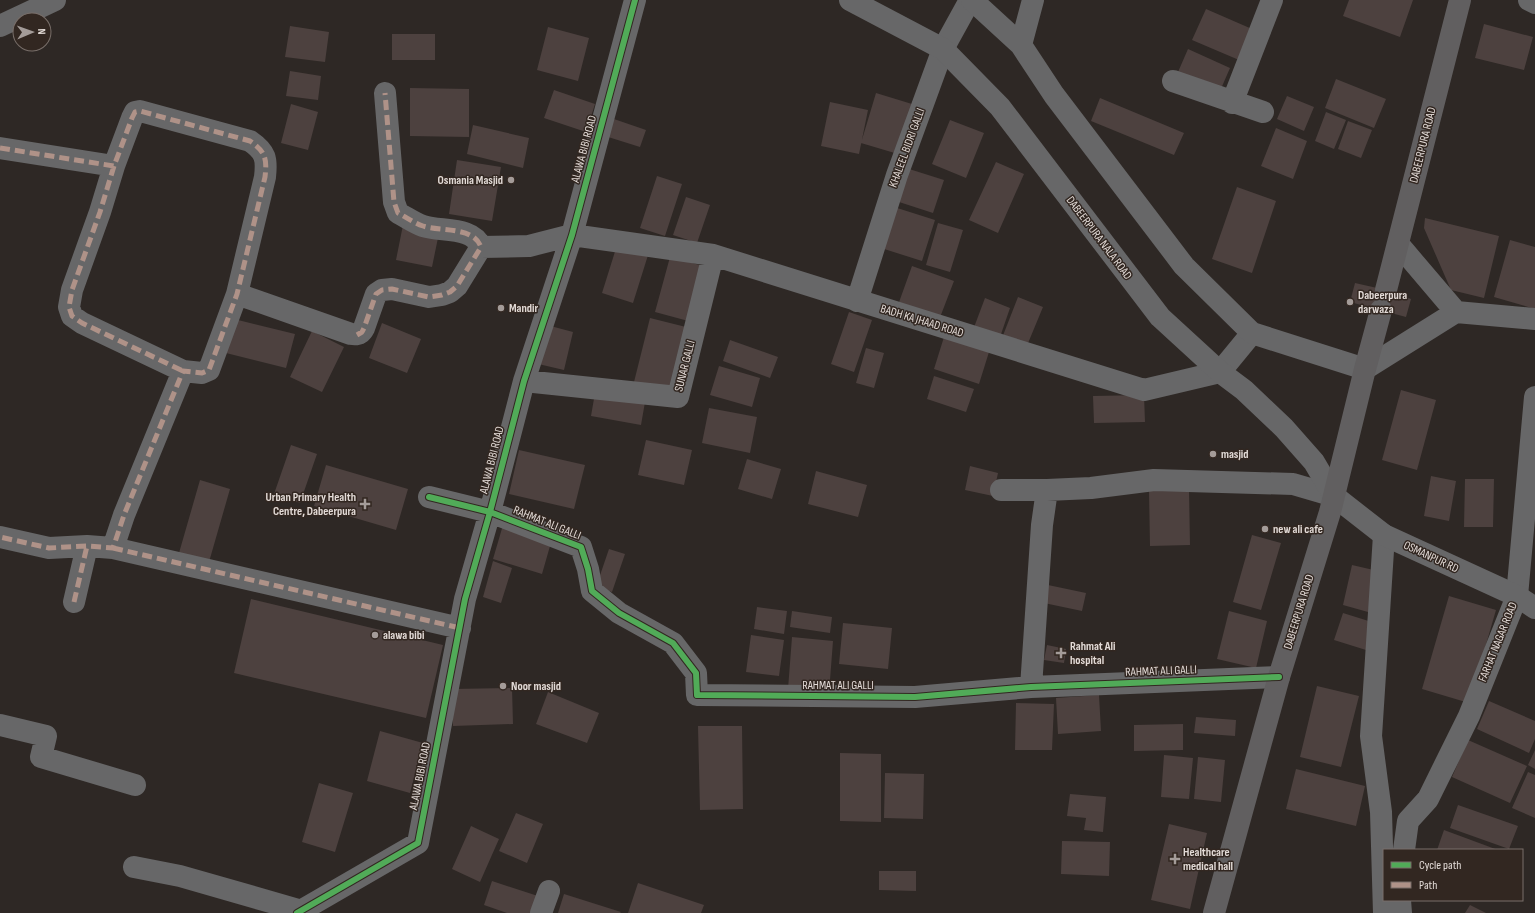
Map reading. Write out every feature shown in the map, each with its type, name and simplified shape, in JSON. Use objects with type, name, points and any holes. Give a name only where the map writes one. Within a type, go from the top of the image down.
[{"type":"main road","name":"DABEERPURA ROAD","points":[[1214,913],[1279,677],[1334,496],[1365,369],[1460,0]]},
{"type":"street","points":[[0,26],[55,0]]},
{"type":"street","name":"ALAWA BIBI ROAD","points":[[300,912],[418,843],[465,599],[490,512],[524,381],[572,235],[635,0]]},
{"type":"street","name":"DABEERPURA NALA ROAD","points":[[850,0],[943,49],[1000,106],[1160,318],[1220,372],[1244,390],[1284,428],[1314,462],[1334,496]]},
{"type":"street","points":[[971,0],[1021,45],[1054,95],[1184,266],[1252,333],[1365,369],[1456,312],[1535,319]]},
{"type":"street","name":"KHALEEL BIDRI GALLI","points":[[857,301],[897,175],[943,49],[971,0]]},
{"type":"street","points":[[1021,45],[1033,0]]},
{"type":"street","points":[[1232,103],[1272,0]]},
{"type":"street","points":[[1529,0],[1535,3]]},
{"type":"street","points":[[1173,81],[1232,103],[1262,112]]},
{"type":"street","points":[[385,93],[394,202],[398,213],[422,226],[466,233],[478,240],[481,247]]},
{"type":"street","points":[[140,111],[250,141],[264,154],[266,166],[265,177],[237,294],[209,370],[202,373],[183,371],[82,323],[72,316],[69,307],[72,290],[100,212],[114,166],[135,112],[140,111]]},
{"type":"street","points":[[0,148],[114,166]]},
{"type":"street","points":[[481,247],[529,246],[572,235]]},
{"type":"street","name":"BADH KA JHAAD ROAD","points":[[572,235],[713,255],[857,301],[1011,347],[1144,390],[1220,372]]},
{"type":"street","points":[[1398,245],[1456,312]]},
{"type":"street","points":[[237,294],[357,335],[362,332],[376,294],[382,290],[392,289],[429,297],[442,296],[457,286],[481,247]]},
{"type":"street","name":"SUNAR GALLI","points":[[524,381],[678,397],[713,255]]},
{"type":"street","points":[[1220,372],[1252,333]]},
{"type":"street","points":[[113,548],[124,515],[183,371]]},
{"type":"street","name":"FARHAT NAGAR ROAD","points":[[1404,849],[1408,820],[1428,799],[1469,716],[1517,596],[1535,396]]},
{"type":"street","points":[[1001,490],[1091,488],[1154,480],[1293,484],[1334,496]]},
{"type":"street","points":[[1031,687],[1042,525],[1047,490]]},
{"type":"street","name":"OSMANPUR RD","points":[[1334,496],[1384,535],[1517,596],[1535,608]]},
{"type":"street","points":[[429,497],[490,512]]},
{"type":"street","name":"RAHMAT ALI GALLI","points":[[490,512],[581,547],[588,568],[592,591],[619,613],[673,643],[696,673],[697,695],[915,697],[1031,687],[1279,677]]},
{"type":"street","points":[[1383,879],[1381,812],[1372,736],[1384,535]]},
{"type":"street","points":[[0,537],[48,548],[87,546],[113,548],[460,628]]},
{"type":"street","points":[[74,602],[87,546]]},
{"type":"street","points":[[0,725],[46,736],[42,757],[135,785]]},
{"type":"street","points":[[134,867],[180,876],[300,912]]},
{"type":"street","points":[[541,913],[549,891]]},
{"type":"street","points":[[1384,901],[1384,913]]},
{"type":"street","points":[[1400,901],[1400,913]]},
{"type":"building","points":[[1349,0],[1413,0],[1400,37],[1343,16]]},
{"type":"building","points":[[1206,9],[1252,29],[1239,60],[1192,40]]},
{"type":"building","points":[[1484,24],[1533,37],[1524,70],[1475,58]]},
{"type":"building","points":[[290,26],[329,32],[325,62],[285,57]]},
{"type":"building","points":[[548,27],[589,38],[578,81],[537,70]]},
{"type":"building","points":[[392,34],[435,34],[435,60],[392,60]]},
{"type":"building","points":[[1188,49],[1230,68],[1220,91],[1178,72]]},
{"type":"building","points":[[290,71],[321,76],[318,100],[286,96]]},
{"type":"building","points":[[1336,79],[1386,99],[1374,128],[1325,108]]},
{"type":"building","points":[[410,88],[469,89],[469,137],[410,136]]},
{"type":"building","points":[[554,90],[595,104],[586,132],[544,118]]},
{"type":"building","points":[[876,93],[912,104],[898,154],[861,143]]},
{"type":"building","points":[[1287,96],[1314,107],[1304,131],[1277,119]]},
{"type":"building","points":[[1100,98],[1184,133],[1174,155],[1091,121]]},
{"type":"building","points":[[830,102],[868,110],[859,154],[821,146]]},
{"type":"building","points":[[291,104],[318,112],[308,150],[281,143]]},
{"type":"building","points":[[1326,112],[1346,120],[1334,149],[1315,141]]},
{"type":"building","points":[[611,118],[646,130],[640,147],[605,136]]},
{"type":"building","points":[[950,120],[984,133],[966,178],[932,164]]},
{"type":"building","points":[[1348,121],[1372,130],[1361,158],[1338,149]]},
{"type":"building","points":[[473,125],[529,138],[523,168],[467,154]]},
{"type":"building","points":[[1276,128],[1307,141],[1293,179],[1261,166]]},
{"type":"building","points":[[457,160],[501,167],[492,221],[449,214]]},
{"type":"building","points":[[996,162],[1024,174],[998,233],[969,220]]},
{"type":"building","points":[[906,168],[944,180],[933,213],[896,201]]},
{"type":"building","points":[[657,176],[682,184],[665,236],[640,228]]},
{"type":"building","points":[[1237,187],[1276,201],[1252,273],[1212,259]]},
{"type":"building","points":[[686,197],[710,205],[697,243],[673,235]]},
{"type":"building","points":[[894,207],[935,220],[922,261],[881,248]]},
{"type":"building","points":[[1425,218],[1499,236],[1484,298],[1451,290],[1424,228]]},
{"type":"building","points":[[938,223],[963,230],[950,272],[926,265]]},
{"type":"building","points":[[403,225],[439,233],[432,267],[396,260]]},
{"type":"building","points":[[1510,240],[1535,247],[1535,309],[1494,297]]},
{"type":"building","points":[[618,242],[649,252],[633,303],[602,293]]},
{"type":"building","points":[[670,257],[707,267],[692,322],[655,312]]},
{"type":"building","points":[[912,266],[954,281],[939,320],[898,305]]},
{"type":"building","points":[[1355,283],[1386,290],[1411,299],[1406,317],[1350,302]]},
{"type":"building","points":[[1018,297],[1043,307],[1026,348],[1002,338]]},
{"type":"building","points":[[985,298],[1010,308],[999,340],[973,330]]},
{"type":"building","points":[[849,312],[872,320],[854,372],[831,364]]},
{"type":"building","points":[[650,318],[686,327],[670,391],[634,382]]},
{"type":"building","points":[[234,319],[295,334],[286,368],[226,353]]},
{"type":"building","points":[[382,323],[421,339],[407,373],[369,358]]},
{"type":"building","points":[[543,324],[573,332],[564,370],[534,363]]},
{"type":"building","points":[[312,331],[344,347],[322,392],[290,377]]},
{"type":"building","points":[[944,337],[989,352],[979,384],[934,369]]},
{"type":"building","points":[[730,340],[778,357],[770,378],[723,361]]},
{"type":"building","points":[[866,348],[884,353],[874,388],[856,383]]},
{"type":"building","points":[[719,366],[760,378],[752,407],[710,395]]},
{"type":"building","points":[[934,376],[974,389],[966,412],[927,399]]},
{"type":"building","points":[[1401,390],[1436,400],[1417,470],[1382,460]]},
{"type":"building","points":[[595,393],[645,402],[641,425],[591,416]]},
{"type":"building","points":[[1144,395],[1145,422],[1094,423],[1093,396]]},
{"type":"building","points":[[709,408],[757,417],[750,453],[702,443]]},
{"type":"building","points":[[646,440],[692,450],[684,485],[638,475]]},
{"type":"building","points":[[291,445],[317,454],[300,503],[274,494]]},
{"type":"building","points":[[519,450],[585,465],[574,509],[509,494]]},
{"type":"building","points":[[747,459],[781,469],[772,499],[738,489]]},
{"type":"building","points":[[326,465],[408,489],[396,530],[314,506]]},
{"type":"building","points":[[970,466],[998,473],[993,496],[965,490]]},
{"type":"building","points":[[816,471],[867,485],[858,517],[808,504]]},
{"type":"building","points":[[1431,476],[1456,481],[1449,521],[1424,516]]},
{"type":"building","points":[[1465,479],[1494,479],[1493,527],[1464,527]]},
{"type":"building","points":[[200,480],[230,489],[209,562],[179,553]]},
{"type":"building","points":[[1189,489],[1190,545],[1150,546],[1149,490]]},
{"type":"building","points":[[503,525],[552,539],[542,574],[493,559]]},
{"type":"building","points":[[1252,535],[1281,543],[1261,610],[1233,602]]},
{"type":"building","points":[[609,549],[625,554],[612,592],[596,587]]},
{"type":"building","points":[[493,561],[512,568],[501,603],[483,597]]},
{"type":"building","points":[[1352,565],[1378,571],[1368,612],[1343,605]]},
{"type":"building","points":[[1048,585],[1086,593],[1082,611],[1044,603]]},
{"type":"building","points":[[1449,596],[1496,610],[1469,703],[1422,689]]},
{"type":"building","points":[[251,599],[443,645],[426,718],[234,673]]},
{"type":"building","points":[[757,607],[787,611],[784,634],[754,629]]},
{"type":"building","points":[[792,611],[832,617],[830,633],[790,627]]},
{"type":"building","points":[[1229,611],[1267,621],[1256,668],[1217,659]]},
{"type":"building","points":[[1343,613],[1375,623],[1366,650],[1334,640]]},
{"type":"building","points":[[843,623],[892,628],[888,669],[839,664]]},
{"type":"building","points":[[751,635],[784,640],[779,676],[746,672]]},
{"type":"building","points":[[792,637],[833,641],[829,693],[788,689]]},
{"type":"building","points":[[1047,645],[1066,649],[1064,663],[1044,660]]},
{"type":"building","points":[[1317,686],[1359,696],[1341,767],[1300,757]]},
{"type":"building","points":[[512,688],[513,724],[453,726],[452,689]]},
{"type":"building","points":[[548,692],[599,713],[587,743],[536,724]]},
{"type":"building","points":[[1099,695],[1101,731],[1058,734],[1056,698]]},
{"type":"building","points":[[1489,701],[1535,721],[1535,739],[1529,753],[1477,729]]},
{"type":"building","points":[[1016,703],[1054,704],[1052,750],[1015,750]]},
{"type":"building","points":[[1196,717],[1236,720],[1235,736],[1194,733]]},
{"type":"building","points":[[1183,724],[1183,750],[1134,751],[1134,725]]},
{"type":"building","points":[[698,726],[742,726],[743,809],[700,810]]},
{"type":"building","points":[[380,731],[423,743],[410,793],[367,781]]},
{"type":"building","points":[[1468,740],[1527,766],[1510,803],[1452,777]]},
{"type":"building","points":[[1535,750],[1535,769],[1528,765]]},
{"type":"building","points":[[840,753],[881,754],[881,822],[840,821]]},
{"type":"building","points":[[1164,755],[1193,758],[1189,799],[1161,797]]},
{"type":"building","points":[[1198,757],[1225,760],[1221,802],[1194,799]]},
{"type":"building","points":[[1296,769],[1365,786],[1356,826],[1286,809]]},
{"type":"building","points":[[1528,772],[1535,775],[1535,818],[1512,808]]},
{"type":"building","points":[[885,773],[924,774],[923,819],[884,818]]},
{"type":"building","points":[[319,783],[353,793],[335,852],[302,842]]},
{"type":"building","points":[[1070,794],[1106,797],[1103,832],[1084,830],[1086,818],[1067,816]]},
{"type":"building","points":[[1458,805],[1518,826],[1509,849],[1450,828]]},
{"type":"building","points":[[516,813],[543,824],[527,863],[499,851]]},
{"type":"building","points":[[1169,824],[1207,833],[1190,909],[1151,900]]},
{"type":"building","points":[[471,826],[499,839],[480,882],[452,869]]},
{"type":"building","points":[[1444,830],[1495,849],[1437,849]]},
{"type":"building","points":[[1062,841],[1110,842],[1109,876],[1061,874]]},
{"type":"building","points":[[879,871],[916,871],[916,891],[879,890]]},
{"type":"building","points":[[492,881],[541,897],[536,913],[507,913],[484,905]]},
{"type":"building","points":[[638,883],[704,905],[701,913],[628,913]]},
{"type":"building","points":[[564,894],[621,912],[558,913]]},
{"type":"building","points":[[1470,905],[1486,913],[1465,913]]},
{"type":"marked path","points":[[357,335],[362,332],[364,328],[376,294],[382,290],[392,289],[429,297],[450,292],[457,286],[481,247],[477,240],[464,233],[423,226],[398,213],[394,202],[385,93]]},
{"type":"marked path","points":[[0,148],[114,166],[132,118],[135,112],[140,111],[250,141],[262,152],[266,165],[265,177],[237,294],[209,370],[202,373],[183,371],[124,515],[113,548],[87,546],[49,548],[0,537]]},
{"type":"marked path","points":[[114,166],[100,212],[72,290],[69,307],[72,316],[82,323],[183,371]]},
{"type":"marked path","points":[[74,602],[87,546]]},
{"type":"marked path","points":[[113,548],[460,628]]},
{"type":"cycle path","points":[[297,913],[418,843],[465,599],[490,512],[524,381],[572,235],[635,0]]},
{"type":"cycle path","points":[[429,497],[490,512],[581,547],[588,569],[592,591],[619,613],[673,643],[696,673],[697,695],[915,697],[1031,687],[1279,677]]},
{"type":"place","name":"Osmania Masjid","points":[[511,180]]},
{"type":"place","name":"Dabeerpura darwaza","points":[[1350,302]]},
{"type":"place","name":"Mandir","points":[[501,308]]},
{"type":"place","name":"masjid","points":[[1213,454]]},
{"type":"place","name":"Urban Primary Health Centre, Dabeerpura","points":[[365,504]]},
{"type":"place","name":"new ali cafe","points":[[1265,529]]},
{"type":"place","name":"alawa bibi","points":[[375,635]]},
{"type":"place","name":"Rahmat Ali hospital","points":[[1061,653]]},
{"type":"place","name":"Noor masjid","points":[[503,686]]},
{"type":"place","name":"Healthcare medical hall","points":[[1175,859]]}]
